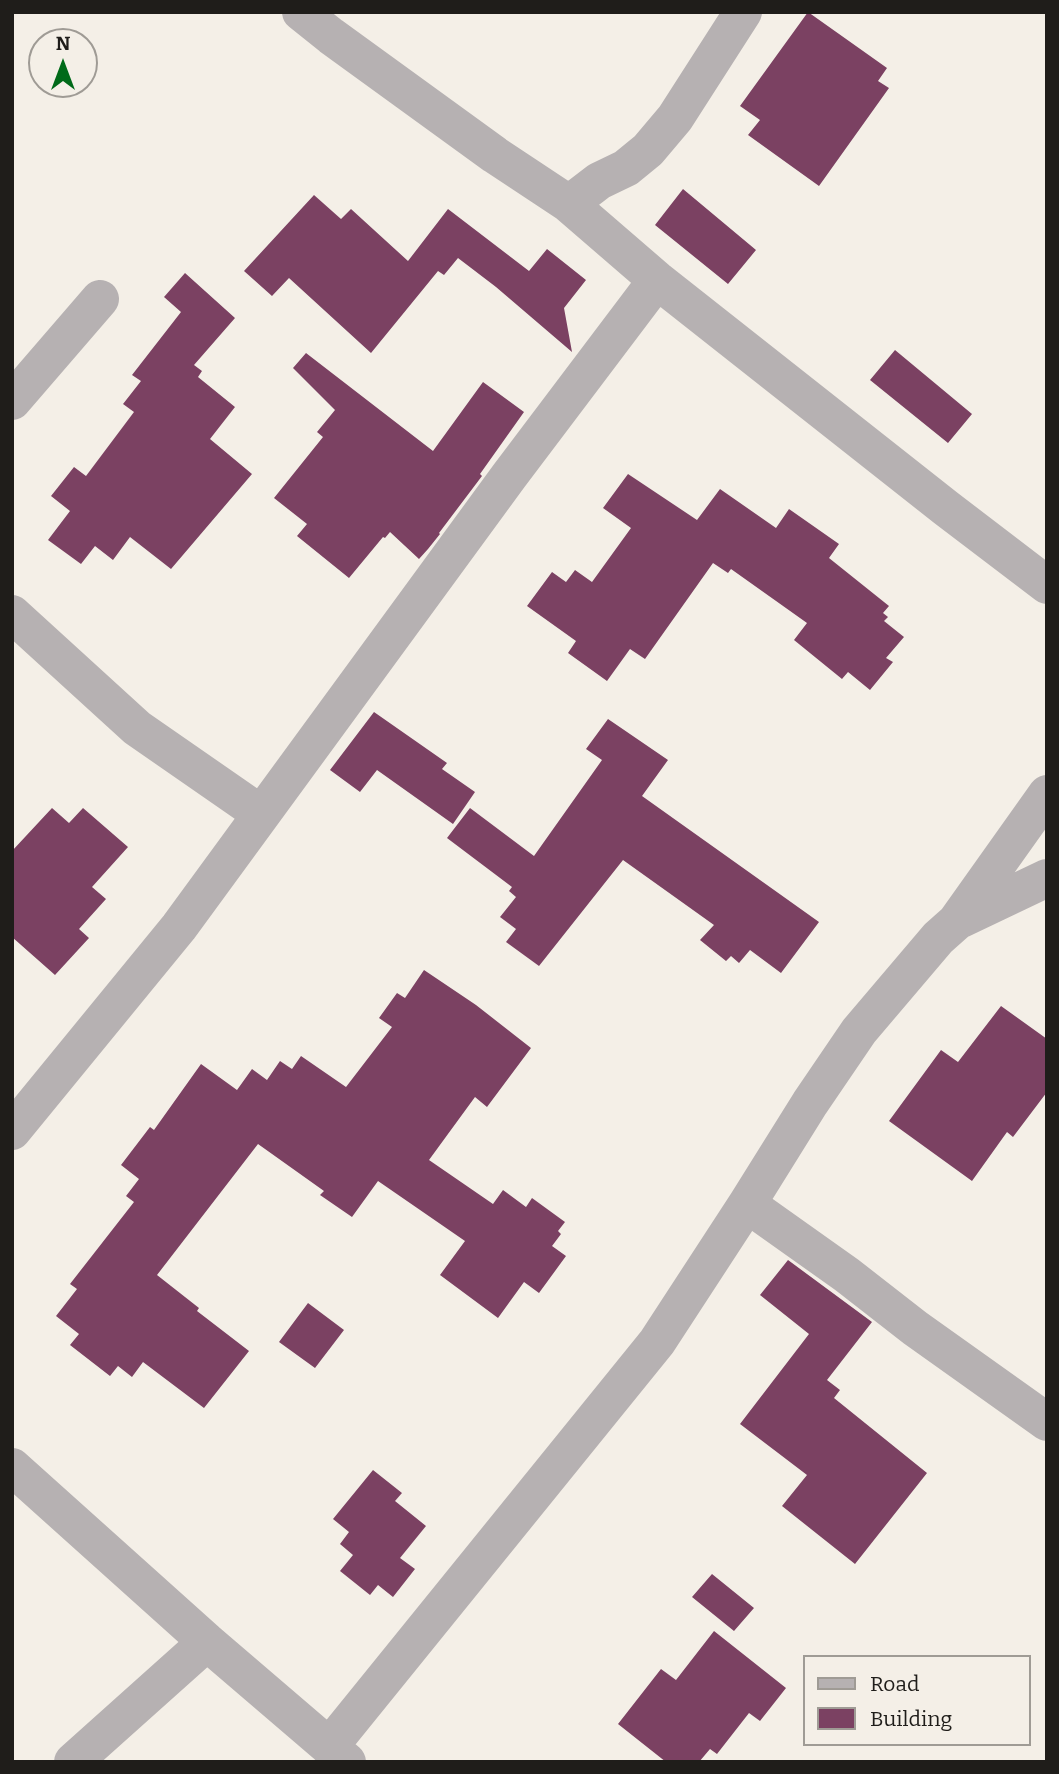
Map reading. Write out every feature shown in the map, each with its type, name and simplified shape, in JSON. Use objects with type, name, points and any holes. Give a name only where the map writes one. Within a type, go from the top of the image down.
[{"type":"street","points":[[301,12],[495,156],[569,204],[657,280],[946,508],[1047,584]]},
{"type":"street","points":[[569,204],[599,181],[626,168],[648,150],[675,118],[743,12]]},
{"type":"street","points":[[12,1131],[179,927],[509,476],[657,280]]},
{"type":"street","points":[[12,401],[100,299]]},
{"type":"street","points":[[12,614],[137,727],[261,814]]},
{"type":"street","points":[[12,1467],[206,1642],[338,1755],[657,1342],[859,1031],[938,938],[956,922],[1047,794]]},
{"type":"street","points":[[956,922],[1047,878]]},
{"type":"street","points":[[747,1204],[1047,1422]]},
{"type":"street","points":[[72,1762],[206,1642]]},
{"type":"building","points":[[808,12],[887,68],[878,81],[889,88],[819,186],[748,135],[760,120],[740,106]]},
{"type":"building","points":[[683,189],[756,250],[728,284],[655,225]]},
{"type":"building","points":[[314,195],[341,219],[351,209],[408,261],[448,209],[529,271],[547,249],[586,280],[564,308],[572,352],[458,258],[444,275],[438,271],[371,353],[289,278],[272,296],[244,271]]},
{"type":"building","points":[[185,273],[235,318],[194,365],[202,371],[198,377],[235,407],[210,439],[252,474],[171,569],[130,537],[113,560],[95,546],[81,564],[48,540],[70,511],[51,496],[74,467],[86,476],[134,412],[123,404],[141,381],[132,375],[181,312],[164,297]]},
{"type":"building","points":[[895,350],[972,414],[948,443],[870,380]]},
{"type":"building","points":[[306,353],[433,451],[483,382],[524,412],[480,474],[482,476],[419,559],[390,532],[349,578],[297,536],[307,524],[274,498],[323,437],[317,432],[335,410],[293,368]]},
{"type":"building","points":[[628,474],[697,520],[720,489],[776,528],[789,509],[839,544],[829,558],[889,606],[883,613],[888,617],[884,621],[904,637],[886,658],[893,662],[870,690],[848,672],[842,679],[794,640],[807,623],[731,569],[728,573],[713,563],[645,659],[630,649],[607,681],[568,653],[576,641],[527,606],[552,572],[566,582],[575,570],[592,582],[631,528],[603,508]]},
{"type":"building","points":[[374,712],[447,763],[442,769],[475,792],[453,824],[377,770],[360,792],[330,770]]},
{"type":"building","points":[[608,719],[668,760],[642,796],[819,922],[781,973],[750,950],[739,963],[731,956],[726,961],[700,940],[714,925],[623,860],[539,966],[506,942],[516,929],[500,917],[516,897],[509,891],[512,887],[447,838],[470,808],[534,856],[602,760],[586,749]]},
{"type":"building","points":[[52,808],[69,823],[83,808],[128,847],[92,887],[106,899],[79,929],[89,938],[55,975],[12,937],[12,851]]},
{"type":"building","points":[[424,970],[476,1005],[531,1048],[487,1107],[475,1097],[429,1160],[493,1204],[503,1190],[526,1207],[532,1198],[565,1222],[558,1231],[561,1234],[552,1246],[566,1256],[539,1293],[524,1282],[498,1318],[440,1275],[465,1241],[378,1181],[352,1217],[320,1195],[324,1191],[258,1144],[157,1275],[199,1308],[197,1311],[249,1351],[204,1408],[143,1362],[132,1377],[118,1366],[110,1376],[70,1345],[79,1334],[56,1316],[77,1289],[70,1284],[134,1202],[126,1196],[139,1179],[121,1165],[150,1127],[154,1130],[201,1064],[237,1090],[252,1069],[267,1080],[280,1061],[292,1069],[301,1056],[346,1087],[392,1027],[379,1018],[397,993],[405,998]]},
{"type":"building","points":[[1001,1006],[1047,1039],[1047,1092],[1013,1137],[1007,1132],[972,1181],[889,1121],[941,1050],[958,1062]]},
{"type":"building","points":[[788,1260],[872,1322],[827,1380],[840,1390],[834,1398],[927,1473],[855,1564],[782,1506],[807,1475],[740,1424],[809,1334],[760,1295]]},
{"type":"building","points":[[308,1303],[344,1330],[315,1368],[279,1342]]},
{"type":"building","points":[[373,1470],[402,1493],[395,1501],[426,1526],[400,1558],[415,1569],[393,1597],[378,1585],[370,1595],[340,1571],[353,1555],[340,1544],[349,1532],[333,1519]]},
{"type":"building","points":[[712,1574],[754,1608],[734,1631],[692,1597]]},
{"type":"building","points":[[714,1631],[786,1688],[760,1721],[749,1713],[717,1754],[710,1749],[699,1762],[666,1762],[618,1724],[661,1669],[676,1680]]}]
